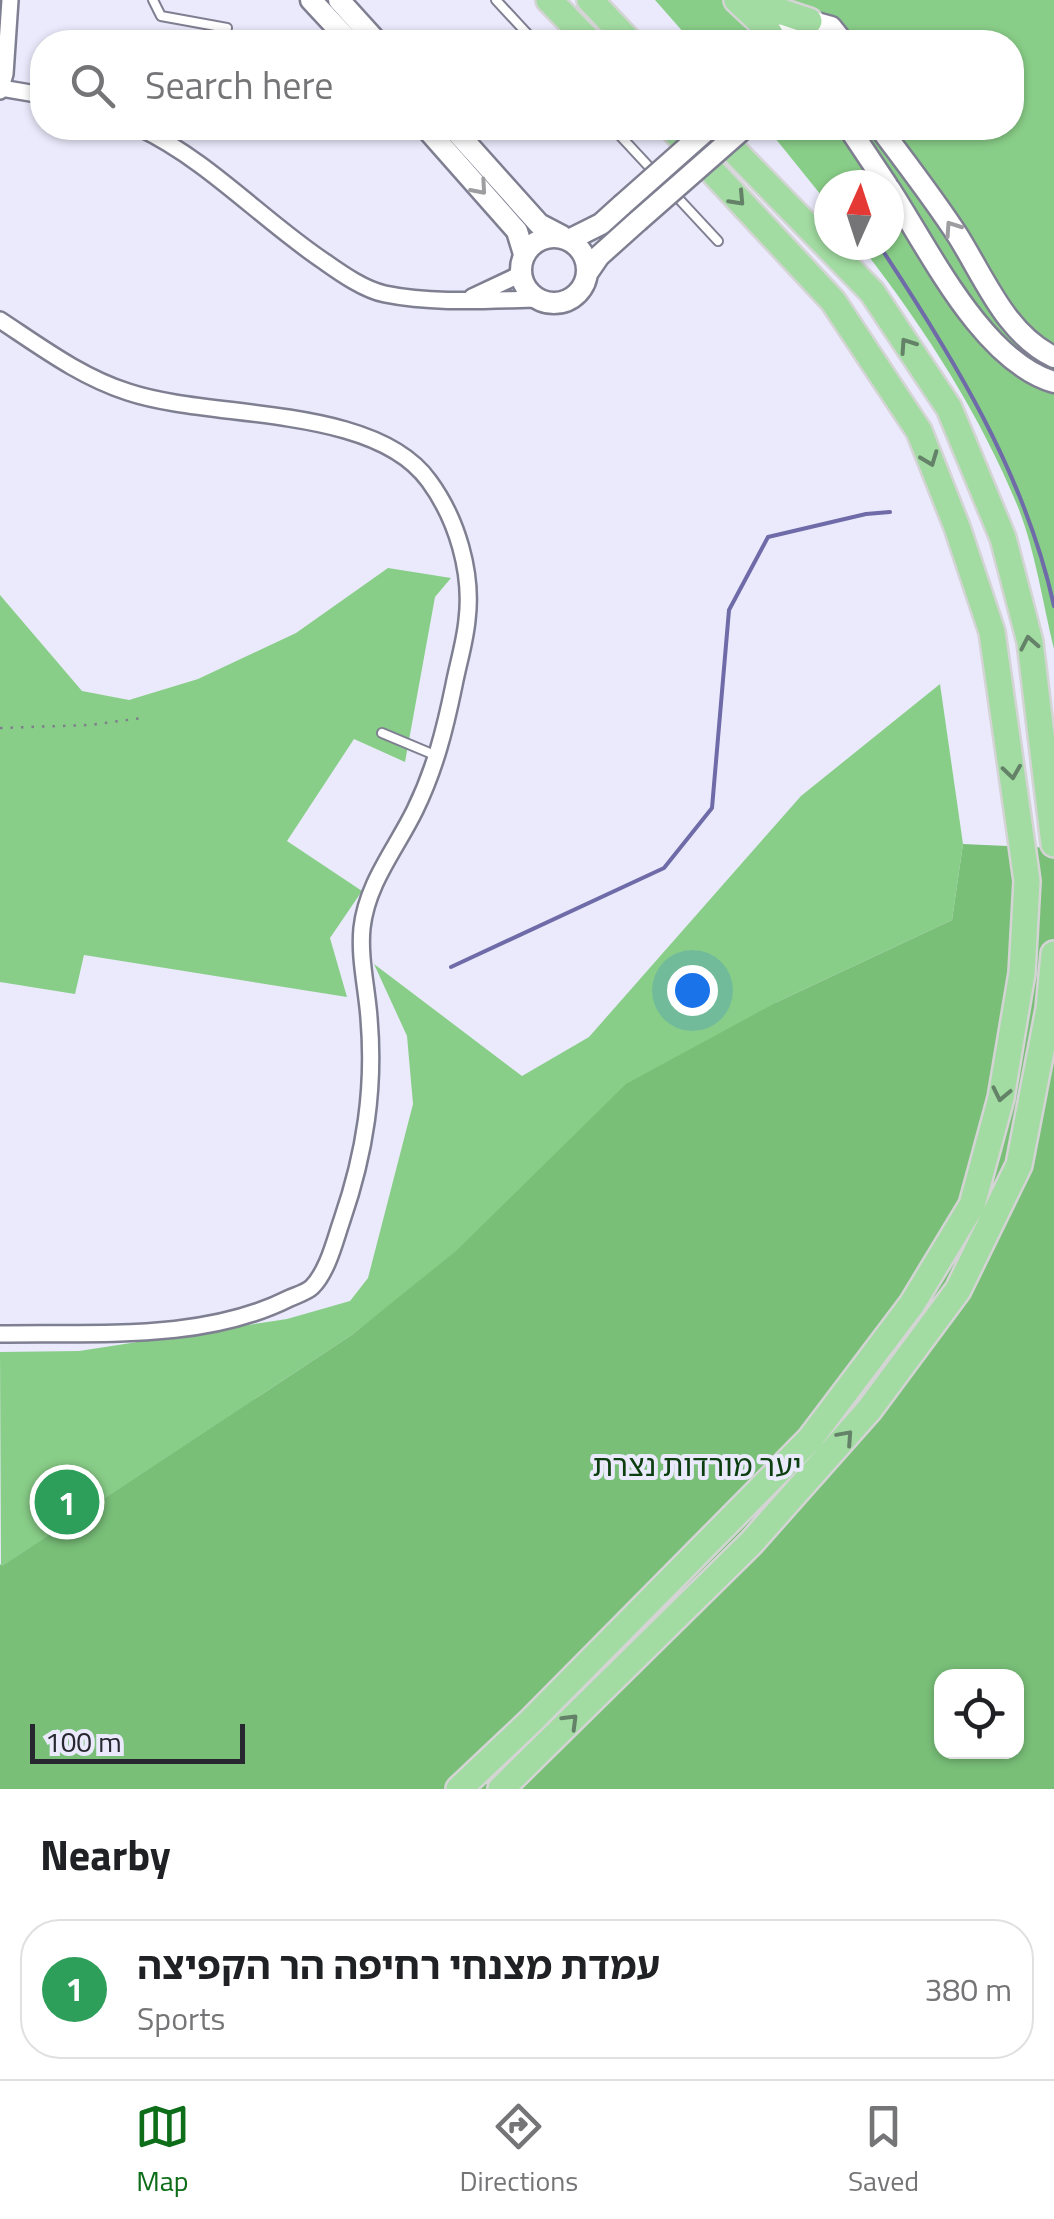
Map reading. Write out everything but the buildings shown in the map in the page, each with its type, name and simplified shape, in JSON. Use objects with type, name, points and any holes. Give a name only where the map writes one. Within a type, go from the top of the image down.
[{"type":"highway","points":[[549,0],[578,30]]},
{"type":"highway","points":[[590,0],[619,30]]},
{"type":"highway","points":[[737,0],[768,30]]},
{"type":"highway","points":[[766,0],[782,12],[809,21]]},
{"type":"highway","points":[[459,1789],[810,1439],[912,1304],[972,1205],[1001,1098],[1022,974],[1027,881],[992,632],[919,431],[832,301],[683,140]]},
{"type":"highway","points":[[723,140],[872,292],[949,408],[1003,538],[1030,642],[1054,844]]},
{"type":"highway","points":[[502,1789],[751,1542],[870,1410],[958,1290],[1018,1165],[1049,1008],[1054,954]]},
{"type":"street","points":[[10,0],[0,90],[30,94]]},
{"type":"street","points":[[311,0],[339,30]]},
{"type":"street","points":[[338,0],[366,30]]},
{"type":"street","points":[[788,30],[809,21],[834,30]]},
{"type":"street","points":[[167,140],[290,238],[343,274],[382,294],[560,303],[579,292],[598,256],[730,140]]},
{"type":"street","points":[[437,140],[517,231],[530,292],[538,299]]},
{"type":"street","points":[[464,140],[539,224],[582,250],[588,272]]},
{"type":"street","points":[[464,300],[523,264],[540,239],[566,238],[600,224],[697,140]]},
{"type":"street","points":[[857,140],[877,170]]},
{"type":"street","points":[[889,140],[956,234],[1007,318],[1037,348],[1054,357]]},
{"type":"street","points":[[904,212],[996,348],[1042,379],[1054,382]]},
{"type":"street","points":[[0,320],[94,379],[132,394],[354,431],[398,454],[426,476],[456,526],[468,618],[437,756],[412,816],[387,855],[371,892],[362,928],[372,1059],[370,1115],[355,1183],[330,1253],[312,1288],[258,1314],[214,1324],[156,1330],[0,1334]]},
{"type":"lane","points":[[153,0],[162,16],[227,28]]},
{"type":"lane","points":[[496,0],[524,30]]},
{"type":"lane","points":[[624,140],[718,241]]},
{"type":"lane","points":[[382,733],[437,756]]},
{"type":"path","points":[[0,728],[90,725],[142,718]]},
{"type":"green space","points":[[655,0],[1054,0],[1054,649],[1029,541],[1003,472],[948,371],[871,260],[904,260],[904,170],[814,170],[814,186],[777,140],[1024,140],[1024,30],[681,30]]},
{"type":"green space","points":[[388,568],[451,578],[435,597],[405,762],[354,739],[287,841],[362,891],[330,938],[347,997],[84,955],[75,994],[0,982],[0,595],[82,691],[129,700],[198,679],[296,633]]},
{"type":"green space","points":[[940,684],[963,844],[952,920],[777,1002],[353,1334],[1,1567],[0,1352],[79,1351],[287,1319],[350,1301],[368,1278],[413,1104],[407,1036],[374,964],[522,1076],[589,1037],[801,796]]},
{"type":"green space","name":"יער מורדות נצרת","points":[[963,844],[1054,848],[1054,1789],[0,1789],[0,1564],[353,1334],[456,1251],[626,1084],[777,1002],[952,920]]},
{"type":"waterway","points":[[889,260],[959,374],[1005,463],[1025,510],[1054,606]]},
{"type":"waterway","points":[[451,967],[664,868],[712,808],[729,610],[768,537],[890,512]]},
{"type":"place","name":"עמדת מצנחי רחיפה הר הקפיצה","points":[[67,1502]]}]
